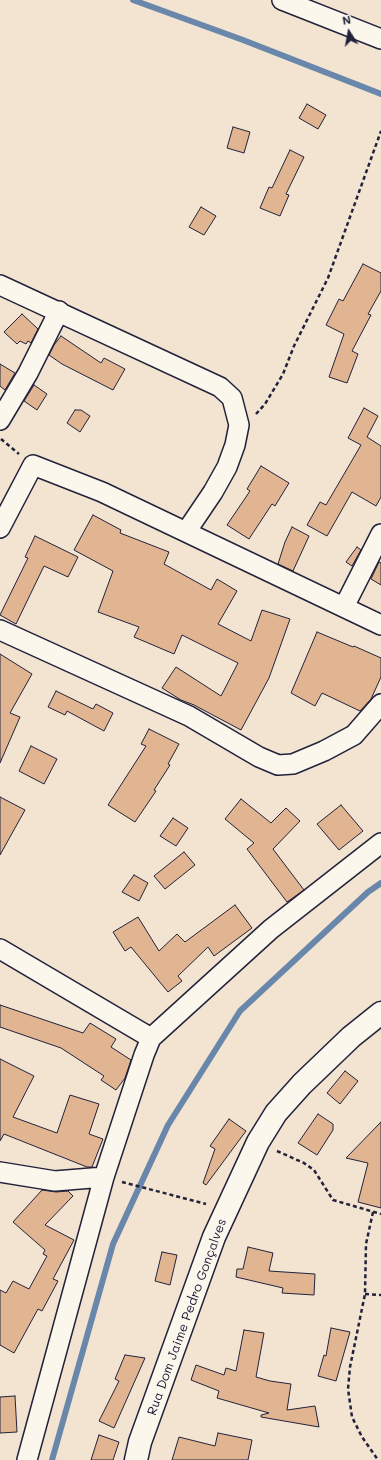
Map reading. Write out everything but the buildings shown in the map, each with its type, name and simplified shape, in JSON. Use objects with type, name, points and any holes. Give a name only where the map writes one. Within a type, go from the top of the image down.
[{"type":"main road","name":"Rua Dom Jaime Pedro Gonçalves","points":[[136,1460],[140,1442],[214,1237],[258,1142],[276,1113],[302,1084],[351,1037],[381,1013]]},
{"type":"street","points":[[282,0],[381,39]]},
{"type":"street","points":[[0,285],[59,311],[220,388],[232,398],[239,425],[235,445],[227,467],[213,492],[186,532]]},
{"type":"street","points":[[0,420],[28,373],[59,311]]},
{"type":"street","points":[[0,528],[33,465],[102,492],[381,625]]},
{"type":"street","points":[[344,607],[381,534]]},
{"type":"street","points":[[0,630],[189,716],[259,757],[278,765],[293,764],[324,751],[354,735],[381,704]]},
{"type":"street","points":[[27,1460],[104,1177],[151,1038],[271,929],[381,843]]},
{"type":"street","points":[[0,950],[151,1038]]},
{"type":"street","points":[[0,1172],[55,1182],[104,1177]]},
{"type":"path","points":[[239,425],[251,419],[265,404],[283,374],[294,346],[328,278],[381,130]]},
{"type":"path","points":[[0,438],[33,465]]},
{"type":"path","points":[[258,1142],[304,1163],[314,1170],[333,1200],[381,1214]]},
{"type":"path","points":[[104,1177],[151,1191],[227,1209]]},
{"type":"path","points":[[373,1212],[366,1244],[365,1294],[351,1360],[348,1389],[352,1417],[362,1437],[378,1460]]},
{"type":"path","points":[[365,1294],[381,1295]]},
{"type":"waterway","points":[[133,0],[243,40],[381,94]]},
{"type":"waterway","points":[[52,1460],[113,1244],[168,1125],[240,1011],[368,892],[381,883]]}]
